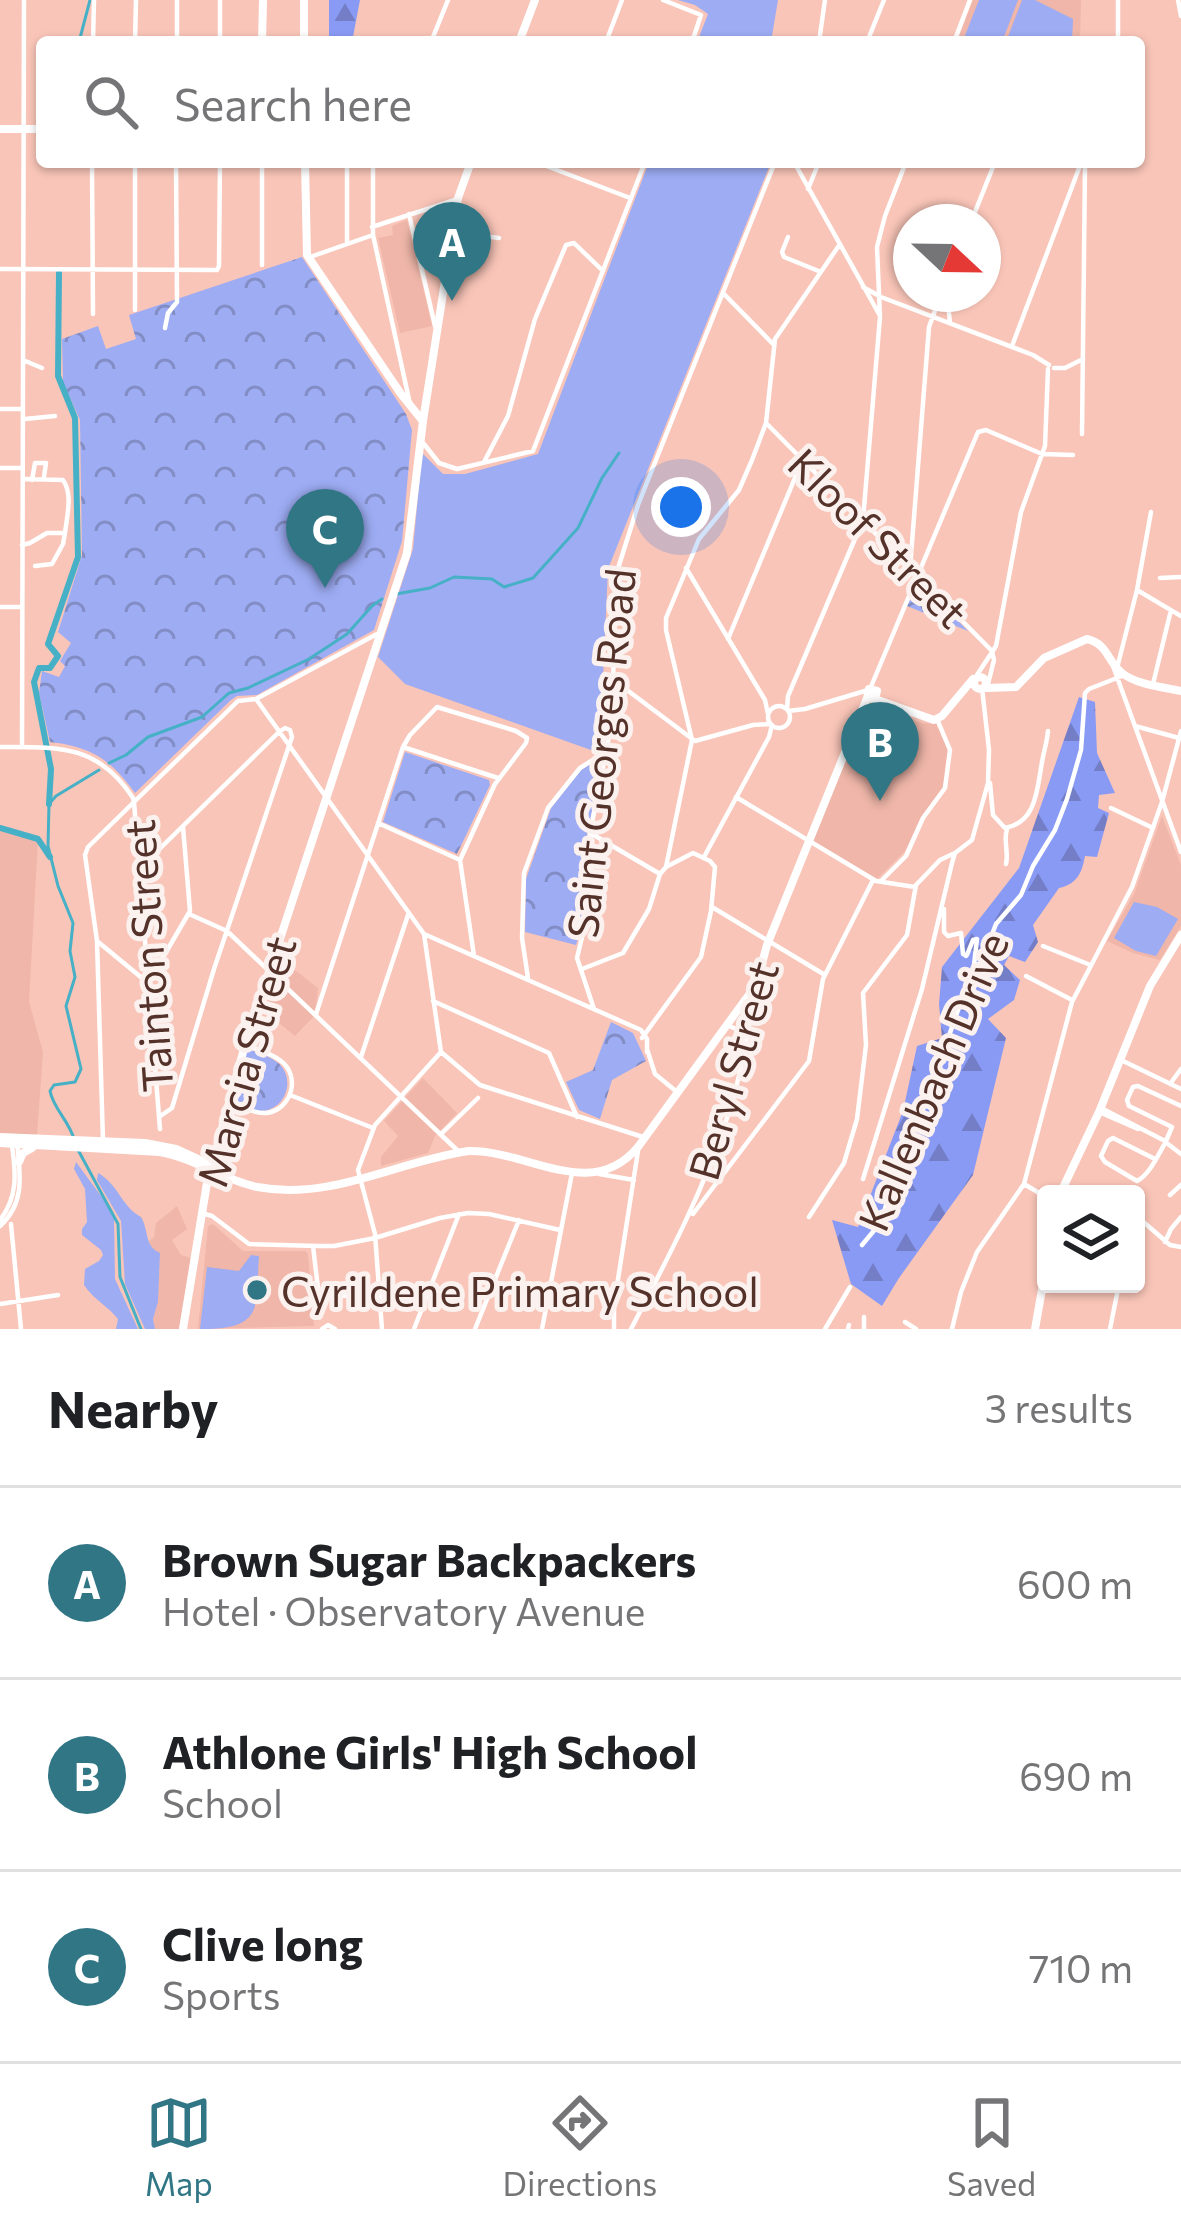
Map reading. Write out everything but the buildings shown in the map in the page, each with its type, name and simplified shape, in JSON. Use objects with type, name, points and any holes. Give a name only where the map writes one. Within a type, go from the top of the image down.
[{"type":"main road","points":[[262,0],[262,36]]},
{"type":"main road","points":[[304,0],[304,36]]},
{"type":"main road","points":[[521,36],[535,0]]},
{"type":"main road","points":[[0,129],[36,130]]},
{"type":"main road","points":[[305,168],[308,257],[423,421]]},
{"type":"main road","name":"Marcia Street","points":[[183,1329],[207,1183],[228,1102],[407,554],[458,198],[469,168]]},
{"type":"main road","points":[[411,409],[420,444]]},
{"type":"main road","points":[[872,693],[926,719],[937,719],[964,688],[1018,686],[1044,658],[1081,640],[1097,642],[1119,674],[1181,691]]},
{"type":"main road","name":"Beryl Street","points":[[756,985],[769,940],[872,693]]},
{"type":"main road","points":[[1064,1185],[1150,986],[1181,935]]},
{"type":"main road","points":[[104,1144],[168,1153],[277,1189],[316,1190],[459,1153],[485,1152],[572,1173],[597,1173],[617,1166],[638,1147],[756,985]]},
{"type":"main road","points":[[10,1141],[65,1143]]},
{"type":"main road","points":[[10,1141],[160,1145],[184,1152],[210,1168]]},
{"type":"main road","points":[[19,1162],[25,1152],[39,1145]]},
{"type":"main road","points":[[199,1165],[207,1183]]},
{"type":"main road","points":[[1035,1329],[1041,1293]]},
{"type":"street","points":[[22,747],[24,0]]},
{"type":"street","points":[[93,36],[94,0]]},
{"type":"street","points":[[135,36],[136,0]]},
{"type":"street","points":[[176,36],[177,0]]},
{"type":"street","points":[[220,0],[220,36]]},
{"type":"street","points":[[433,36],[448,0]]},
{"type":"street","points":[[608,36],[622,0]]},
{"type":"street","points":[[663,0],[698,13],[701,20],[694,36]]},
{"type":"street","points":[[820,36],[825,0]]},
{"type":"street","points":[[869,36],[884,0]]},
{"type":"street","points":[[956,36],[970,0]]},
{"type":"street","points":[[1118,0],[1118,36]]},
{"type":"street","points":[[1178,0],[1181,16]]},
{"type":"street","points":[[92,168],[93,314]]},
{"type":"street","points":[[135,168],[135,310]]},
{"type":"street","points":[[165,328],[177,304],[176,168]]},
{"type":"street","points":[[0,269],[218,269],[220,168]]},
{"type":"street","points":[[262,168],[262,265]]},
{"type":"street","points":[[347,168],[347,244]]},
{"type":"street","points":[[373,168],[373,231],[411,409]]},
{"type":"street","points":[[552,168],[630,198]]},
{"type":"street","points":[[420,444],[447,467],[464,469],[531,452],[642,168]]},
{"type":"street","name":"Saint Georges Road","points":[[595,1009],[577,955],[592,896],[590,833],[612,722],[615,581],[620,556],[773,168]]},
{"type":"street","points":[[797,168],[880,317]]},
{"type":"street","points":[[808,189],[817,168]]},
{"type":"street","points":[[789,720],[788,696],[862,520],[880,317],[877,247],[905,168]]},
{"type":"street","points":[[978,204],[993,168]]},
{"type":"street","points":[[1012,346],[1079,168]]},
{"type":"street","points":[[1081,168],[1082,434]]},
{"type":"street","points":[[308,257],[458,198]]},
{"type":"street","points":[[409,214],[437,335]]},
{"type":"street","points":[[453,232],[499,238]]},
{"type":"street","points":[[788,237],[784,257],[821,272]]},
{"type":"street","points":[[483,463],[508,416],[530,336],[562,250],[567,243],[578,246],[603,271]]},
{"type":"street","points":[[666,867],[692,740],[665,625],[701,535],[741,486],[766,424],[773,344],[840,244]]},
{"type":"street","points":[[864,288],[878,275]]},
{"type":"street","points":[[864,288],[1012,346],[1050,367],[1082,376]]},
{"type":"street","points":[[724,294],[773,344]]},
{"type":"street","points":[[910,568],[933,312]]},
{"type":"street","points":[[948,312],[950,323]]},
{"type":"street","points":[[1064,368],[1082,358]]},
{"type":"street","points":[[23,360],[42,368]]},
{"type":"street","points":[[1007,829],[992,814],[982,686],[994,651],[1021,512],[1046,440],[1050,367]]},
{"type":"street","points":[[394,384],[405,380]]},
{"type":"street","points":[[0,409],[23,409]]},
{"type":"street","points":[[23,419],[55,416]]},
{"type":"street","name":"Kloof Street","points":[[766,424],[994,651]]},
{"type":"street","points":[[765,700],[787,710],[805,709],[872,693],[978,432],[986,430],[1042,454],[1073,455]]},
{"type":"street","points":[[490,452],[494,461]]},
{"type":"street","points":[[728,638],[803,460]]},
{"type":"street","points":[[32,480],[34,465],[44,462],[43,479]]},
{"type":"street","points":[[0,467],[22,468]]},
{"type":"street","points":[[22,479],[63,480],[68,488],[63,544],[52,564],[35,566]]},
{"type":"street","points":[[1151,512],[1119,674],[1181,852]]},
{"type":"street","points":[[22,545],[47,532],[65,533]]},
{"type":"street","points":[[686,568],[765,700],[771,722]]},
{"type":"street","points":[[1160,578],[1181,577]]},
{"type":"street","points":[[1137,590],[1181,616]]},
{"type":"street","points":[[0,607],[22,607]]},
{"type":"street","points":[[1153,684],[1171,610]]},
{"type":"street","name":"Tainton Street","points":[[160,1129],[134,802],[234,704],[256,699],[382,632]]},
{"type":"street","points":[[982,686],[994,651]]},
{"type":"street","name":"Kallenbach Drive","points":[[862,1245],[882,1221],[890,1188],[927,1100],[974,965],[981,963],[995,924],[1019,898],[1055,830],[1081,750],[1086,692],[1119,674]]},
{"type":"street","points":[[614,681],[692,740],[771,722],[785,726],[805,709]]},
{"type":"street","points":[[704,857],[769,737],[776,706],[788,696]]},
{"type":"street","points":[[256,699],[424,934],[642,1034],[658,1078],[677,1093]]},
{"type":"street","points":[[316,1014],[403,747],[437,707],[527,738],[498,778],[460,860],[474,956]]},
{"type":"street","points":[[692,1213],[809,1061],[825,974],[876,881],[906,856],[923,818],[946,788],[950,750],[937,719]]},
{"type":"street","points":[[952,1329],[976,1252],[1024,1184],[1072,1000],[1131,891],[1162,802],[1180,734],[1135,726]]},
{"type":"street","points":[[139,870],[279,731]]},
{"type":"street","points":[[1006,864],[1004,838],[1034,803],[1048,731]]},
{"type":"street","points":[[159,1117],[172,1108],[289,745]]},
{"type":"street","points":[[0,747],[74,750],[103,764],[134,802],[85,852],[97,941],[104,1144]]},
{"type":"street","points":[[403,747],[498,778]]},
{"type":"street","points":[[529,980],[522,938],[524,873],[548,808],[580,768],[607,751]]},
{"type":"street","points":[[1169,777],[1181,780]]},
{"type":"street","points":[[809,1217],[846,1160],[857,1119],[866,1048],[862,996],[908,935],[915,887],[940,860],[972,840],[989,778]]},
{"type":"street","points":[[736,797],[876,881],[915,887]]},
{"type":"street","points":[[1111,808],[1153,828]]},
{"type":"street","points":[[378,823],[460,860]]},
{"type":"street","points":[[97,941],[148,983],[189,914],[183,827]]},
{"type":"street","points":[[590,833],[660,874]]},
{"type":"street","points":[[580,970],[623,952],[650,909],[666,867],[692,853],[715,867],[700,959],[642,1034]]},
{"type":"street","points":[[863,1179],[922,988],[955,853]]},
{"type":"street","points":[[945,892],[943,931],[947,936],[962,933],[964,956],[978,939],[974,965]]},
{"type":"street","points":[[712,907],[825,974]]},
{"type":"street","points":[[189,914],[226,931],[459,1153]]},
{"type":"street","points":[[361,1058],[408,914]]},
{"type":"street","points":[[424,934],[441,1052],[476,1084],[645,1138]]},
{"type":"street","points":[[1043,946],[1090,964]]},
{"type":"street","points":[[1026,976],[1072,1000]]},
{"type":"street","name":"Beryl Street","points":[[631,1329],[692,1213],[729,1113],[756,985]]},
{"type":"street","points":[[433,1001],[551,1054],[577,1117]]},
{"type":"street","points":[[727,1025],[747,1034]]},
{"type":"street","points":[[228,1102],[266,1113],[282,1107],[290,1095],[292,1081],[284,1064],[245,1045]]},
{"type":"street","points":[[382,1329],[375,1238],[358,1170],[373,1128],[441,1052]]},
{"type":"street","points":[[1121,1060],[1181,1089]]},
{"type":"street","points":[[1171,1084],[1181,1069]]},
{"type":"street","points":[[1166,1145],[1172,1127],[1129,1106],[1126,1100],[1136,1085],[1181,1106]]},
{"type":"street","points":[[290,1095],[373,1128]]},
{"type":"street","points":[[441,1134],[478,1098]]},
{"type":"street","points":[[1100,1110],[1181,1154]]},
{"type":"street","points":[[1155,1159],[1114,1138],[1101,1156],[1137,1181],[1179,1131]]},
{"type":"street","points":[[0,1222],[11,1215],[19,1200],[19,1162],[10,1141]]},
{"type":"street","points":[[0,1222],[15,1190],[10,1141]]},
{"type":"street","points":[[614,1329],[638,1147]]},
{"type":"street","points":[[542,1329],[572,1173]]},
{"type":"street","points":[[597,1173],[634,1180]]},
{"type":"street","points":[[1024,1184],[1037,1192]]},
{"type":"street","points":[[1170,1195],[1181,1185]]},
{"type":"street","points":[[201,1214],[212,1216],[252,1245],[334,1246],[459,1214],[487,1214],[560,1230]]},
{"type":"street","points":[[414,1329],[459,1214]]},
{"type":"street","points":[[1166,1242],[1181,1217]]},
{"type":"street","points":[[475,1329],[519,1220]]},
{"type":"street","points":[[1145,1223],[1172,1246],[1181,1246]]},
{"type":"street","points":[[11,1224],[21,1329]]},
{"type":"street","points":[[313,1246],[319,1298],[380,1294]]},
{"type":"street","points":[[824,1329],[850,1287]]},
{"type":"street","points":[[1110,1329],[1117,1293]]},
{"type":"street","points":[[0,1304],[58,1295]]},
{"type":"street","points":[[864,1317],[864,1329]]},
{"type":"street","points":[[904,1322],[916,1329]]},
{"type":"street","points":[[322,1329],[328,1325],[335,1329]]},
{"type":"shaded area","points":[[973,0],[1081,0],[1080,36],[959,36]]},
{"type":"shaded area","points":[[407,220],[432,326],[400,333],[378,238],[393,235],[392,226]]},
{"type":"shaded area","points":[[875,705],[936,724],[948,750],[944,787],[922,815],[905,851],[877,879],[811,841],[863,707]]},
{"type":"shaded area","points":[[1162,816],[1181,865],[1181,926],[1160,960],[1107,941],[1134,894]]},
{"type":"shaded area","points":[[0,830],[38,839],[29,1002],[43,1052],[37,1135],[0,1135]]},
{"type":"shaded area","points":[[278,957],[318,988],[315,1015],[295,1036],[258,1006]]},
{"type":"shaded area","points":[[423,1078],[457,1113],[435,1136],[428,1153],[381,1166],[381,1157],[398,1136],[384,1121]]},
{"type":"shaded area","points":[[177,1206],[187,1229],[172,1240],[181,1255],[191,1258],[179,1329],[155,1329],[160,1254],[149,1241],[156,1223]]},
{"type":"shaded area","name":"Cyrildene Primary School","points":[[213,1224],[243,1251],[308,1254],[314,1326],[198,1329],[208,1226]]},
{"type":"green space","points":[[329,0],[360,0],[353,36],[329,36]]},
{"type":"green space","points":[[678,0],[778,0],[772,36],[699,36],[708,14]]},
{"type":"green space","points":[[979,0],[1018,0],[1004,36],[965,36]]},
{"type":"green space","points":[[1022,0],[1035,0],[1073,19],[1072,36],[1008,36]]},
{"type":"green space","points":[[647,168],[769,168],[608,569],[600,743],[591,750],[405,684],[378,657],[413,549],[422,453],[443,474],[465,474],[538,454]]},
{"type":"green space","points":[[302,257],[412,430],[402,541],[374,630],[257,695],[231,700],[135,793],[99,757],[50,742],[39,693],[42,671],[59,677],[65,666],[60,661],[71,643],[58,632],[82,555],[80,420],[63,382],[62,339],[98,326],[106,349],[136,339],[129,315]]},
{"type":"green space","points":[[918,580],[968,631],[907,606]]},
{"type":"green space","points":[[1079,697],[1095,702],[1097,753],[1115,793],[1099,795],[1098,808],[1109,813],[1097,857],[1085,856],[1078,877],[1059,888],[1033,925],[1038,942],[1025,962],[1009,956],[1004,965],[1020,980],[1014,1000],[988,1019],[1006,1038],[973,1175],[882,1306],[851,1284],[832,1220],[858,1227],[903,1111],[917,1046],[942,1038],[942,967],[1019,868]]},
{"type":"green space","points":[[405,752],[489,780],[457,854],[383,822]]},
{"type":"green space","points":[[597,760],[602,763],[587,835],[589,900],[576,945],[525,932],[526,879],[551,808],[581,770]]},
{"type":"green space","points":[[1134,902],[1157,907],[1178,919],[1156,956],[1114,938]]},
{"type":"green space","points":[[611,1022],[633,1033],[646,1061],[612,1080],[600,1119],[579,1110],[566,1082],[593,1070]]},
{"type":"green space","points":[[246,1048],[275,1061],[286,1074],[287,1089],[275,1107],[256,1110],[230,1101]]},
{"type":"green space","points":[[76,1162],[114,1219],[115,1279],[138,1329],[116,1329],[118,1319],[84,1285],[85,1269],[103,1255],[82,1235],[87,1222],[85,1189],[74,1169]]},
{"type":"green space","points":[[98,1173],[141,1217],[149,1242],[160,1253],[155,1329],[145,1329],[125,1284],[121,1221],[97,1180]]},
{"type":"green space","points":[[251,1255],[259,1256],[253,1312],[237,1325],[200,1329],[207,1267],[239,1271]]},
{"type":"waterway","points":[[81,36],[90,0]]},
{"type":"waterway","points":[[49,804],[51,769],[34,682],[39,668],[50,668],[58,656],[48,644],[78,557],[75,418],[58,376],[59,273]]},
{"type":"waterway","points":[[396,594],[430,588],[454,577],[492,579],[504,587],[533,578],[578,528],[619,453]]},
{"type":"waterway","points":[[109,763],[148,737],[202,717],[229,693],[309,659],[347,634],[382,599]]},
{"type":"waterway","points":[[74,1139],[50,1091],[54,1085],[75,1082],[81,1069],[66,1006],[75,977],[70,951],[73,923],[48,846],[49,804],[99,770]]},
{"type":"waterway","points":[[0,828],[38,839],[50,857]]},
{"type":"waterway","points":[[77,1148],[118,1224],[120,1277],[141,1329]]},
{"type":"place","name":"Brown Sugar Backpackers","points":[[452,301]]},
{"type":"place","name":"Clive long","points":[[325,588]]},
{"type":"place","name":"Athlone Girls' High School","points":[[880,801]]},
{"type":"place","name":"Cyrildene Primary School","points":[[257,1290]]}]
